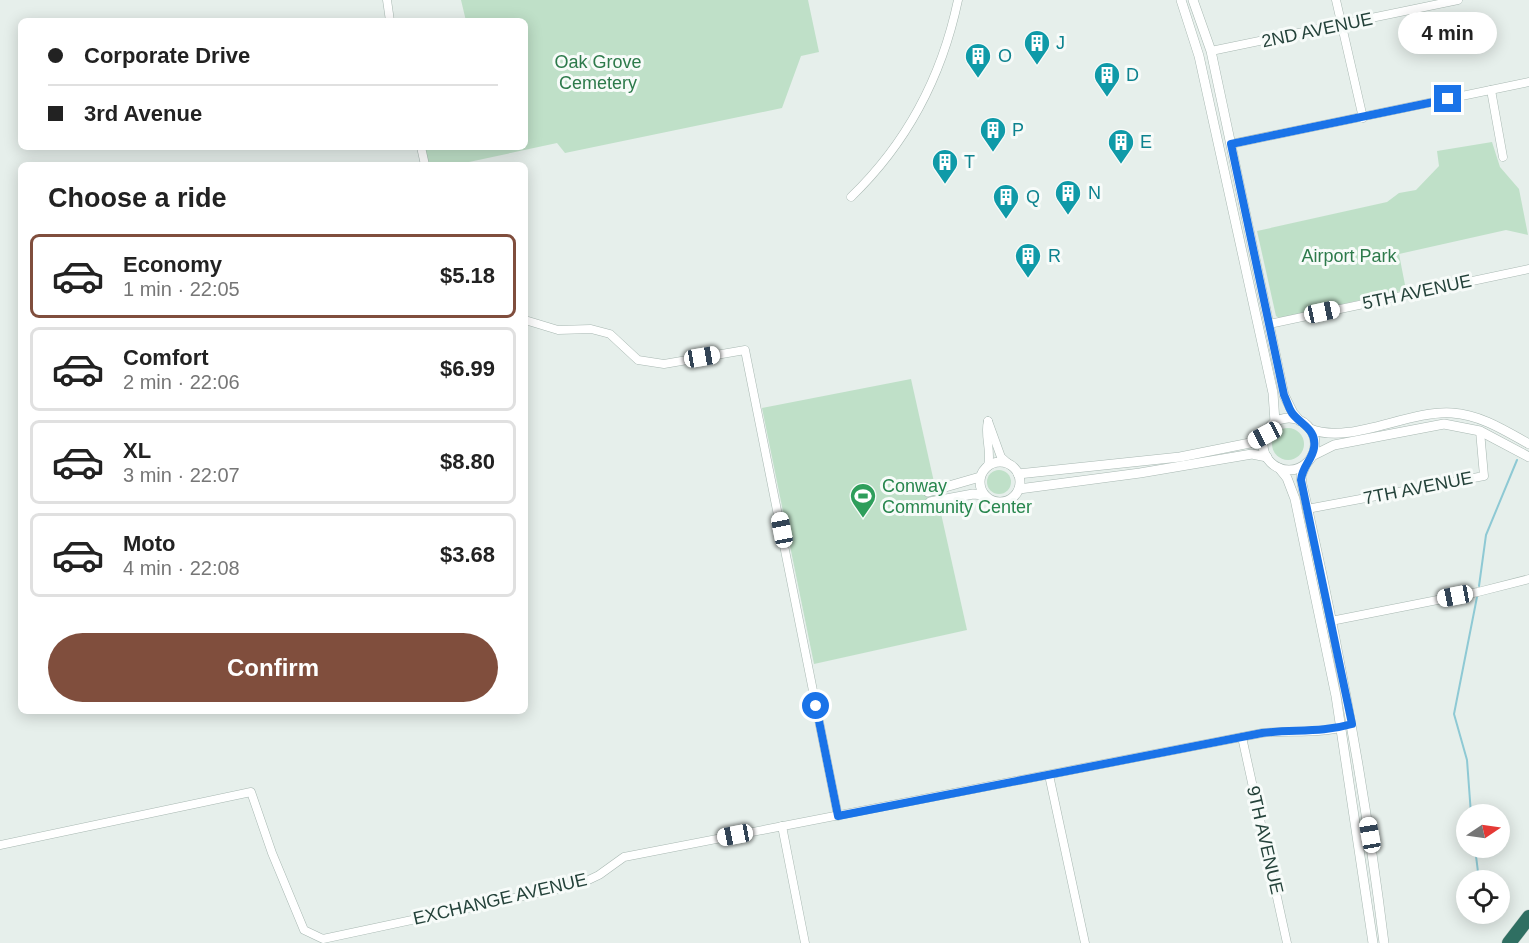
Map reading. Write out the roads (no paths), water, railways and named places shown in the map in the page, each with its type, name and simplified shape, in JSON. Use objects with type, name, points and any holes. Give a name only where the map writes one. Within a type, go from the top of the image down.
[{"type":"highway","points":[[1509,943],[1529,916]]},
{"type":"street","points":[[387,0],[390,18]]},
{"type":"street","points":[[851,197],[896,146],[927,94],[947,44],[958,0]]},
{"type":"street","points":[[1181,0],[1199,56],[1274,401],[1275,422]]},
{"type":"street","points":[[1193,0],[1210,51],[1284,395],[1299,421]]},
{"type":"street","points":[[1335,0],[1363,118]]},
{"type":"street","name":"2ND AVENUE","points":[[1210,51],[1458,0]]},
{"type":"street","points":[[1231,144],[1529,82]]},
{"type":"street","points":[[1491,90],[1503,157]]},
{"type":"street","name":"5TH AVENUE","points":[[1269,324],[1529,269]]},
{"type":"street","points":[[528,321],[558,330],[591,329],[610,334],[638,360],[664,364],[745,350],[838,816]]},
{"type":"street","points":[[1373,943],[1340,728],[1295,499],[1287,478],[1267,457],[1263,442],[1265,435],[1275,422],[1291,418],[1310,429],[1332,434],[1427,415],[1453,413],[1485,420],[1529,444]]},
{"type":"street","points":[[988,422],[1001,457],[1018,474],[1018,489],[1013,498],[1001,502],[984,495],[973,494],[929,497],[980,477],[988,466],[989,444],[986,429],[988,422]]},
{"type":"street","points":[[1278,468],[1293,470],[1334,445],[1434,425],[1454,425],[1480,431],[1529,457]]},
{"type":"street","points":[[1310,429],[1315,445],[1301,480],[1352,724],[1373,852],[1384,943]]},
{"type":"street","name":"7TH AVENUE","points":[[1307,509],[1484,476],[1480,431]]},
{"type":"street","points":[[1018,474],[1180,457],[1250,442],[1265,435]]},
{"type":"street","points":[[1018,489],[1150,472],[1252,454],[1267,457]]},
{"type":"street","points":[[988,466],[999,462],[1010,465]]},
{"type":"street","points":[[980,477],[984,495]]},
{"type":"street","points":[[1331,621],[1478,592],[1529,579]]},
{"type":"street","points":[[1085,943],[1049,775],[1242,737],[1289,730],[1320,732],[1352,724]]},
{"type":"street","name":"9TH AVENUE","points":[[1242,737],[1287,943]]},
{"type":"street","name":"EXCHANGE AVENUE","points":[[0,845],[251,792],[272,853],[304,930],[323,939],[580,884],[599,875],[624,857],[1049,775]]},
{"type":"street","points":[[1351,794],[1357,807],[1364,842],[1373,852]]},
{"type":"street","points":[[782,826],[805,943]]},
{"type":"waterway","points":[[1479,586],[1486,535],[1517,460]]},
{"type":"waterway","points":[[1470,804],[1467,760],[1454,714],[1477,597]]},
{"type":"waterway","points":[[1476,858],[1478,870]]},
{"type":"place","name":"J","points":[[1037,66]]},
{"type":"place","name":"O","points":[[978,79]]},
{"type":"place","name":"D","points":[[1107,98]]},
{"type":"place","name":"P","points":[[993,153]]},
{"type":"place","name":"E","points":[[1121,165]]},
{"type":"place","name":"T","points":[[945,185]]},
{"type":"place","name":"N","points":[[1068,216]]},
{"type":"place","name":"Q","points":[[1006,220]]},
{"type":"place","name":"R","points":[[1028,279]]},
{"type":"place","name":"Conway Community Center","points":[[863,519]]},
{"type":"park label","name":"Oak Grove Cemetery","points":[[598,72]]},
{"type":"park label","name":"Airport Park","points":[[1349,256]]}]
